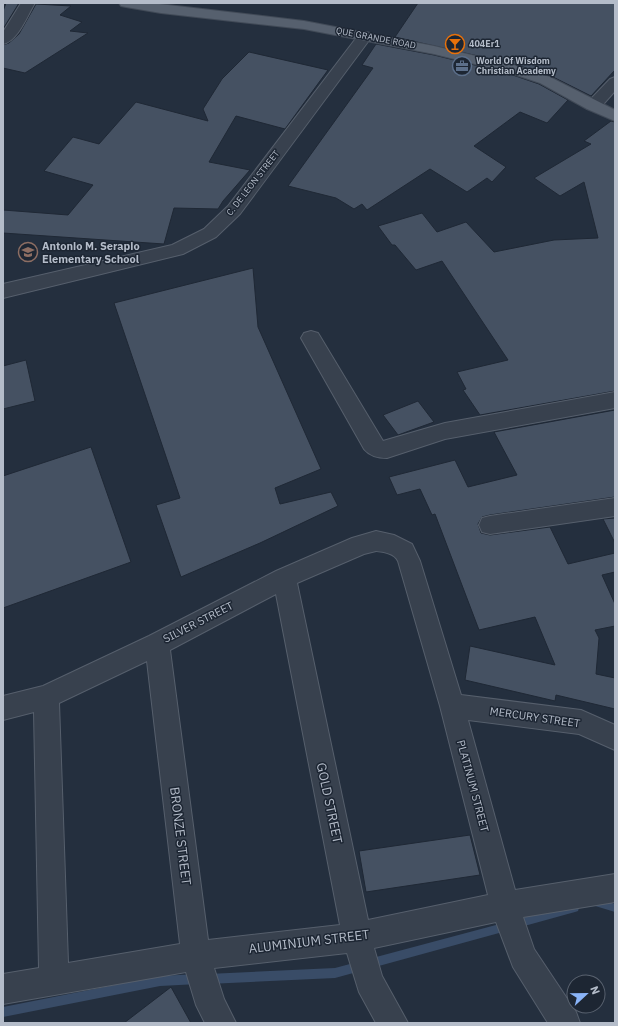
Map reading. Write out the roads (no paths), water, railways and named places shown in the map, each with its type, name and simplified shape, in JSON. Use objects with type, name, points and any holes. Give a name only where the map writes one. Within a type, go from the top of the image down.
[{"type":"main road","name":"QUE GRANDE ROAD","points":[[126,3],[161,9],[304,25],[434,50],[512,69],[544,80],[615,116]]},
{"type":"street","points":[[3,40],[10,33],[28,3]]},
{"type":"street","name":"C. DE LEON STREET","points":[[3,291],[177,250],[210,233],[234,210],[365,36]]},
{"type":"street","points":[[594,106],[615,82]]},
{"type":"street","points":[[311,338],[370,440],[376,448],[381,450],[387,450],[459,427],[615,400]]},
{"type":"street","points":[[490,525],[615,507]]},
{"type":"street","name":"SILVER STREET","points":[[3,708],[46,698],[157,644],[284,578],[360,545],[376,541],[394,545]]},
{"type":"street","name":"PLATINUM STREET","points":[[394,545],[404,551],[409,561],[452,706],[505,906],[523,957],[565,1023]]},
{"type":"street","name":"GOLD STREET","points":[[284,578],[357,937],[369,982],[393,1023]]},
{"type":"street","name":"BRONZE STREET","points":[[157,644],[196,956],[211,1005],[221,1023]]},
{"type":"street","points":[[46,698],[54,981]]},
{"type":"street","name":"MERCURY STREET","points":[[452,706],[581,722],[615,738]]},
{"type":"street","name":"ALUMINIUM STREET","points":[[3,989],[196,956],[357,937],[505,906],[615,888]]},
{"type":"waterway","points":[[595,902],[615,908]]},
{"type":"waterway","points":[[208,979],[335,973],[575,908]]},
{"type":"waterway","points":[[3,1012],[160,981],[198,979]]},
{"type":"place","name":"404Er1","points":[[455,44]]},
{"type":"place","name":"World Of Wisdom Christian Academy","points":[[462,66]]},
{"type":"place","name":"Antonio M. Serapio Elementary School","points":[[28,252]]}]
